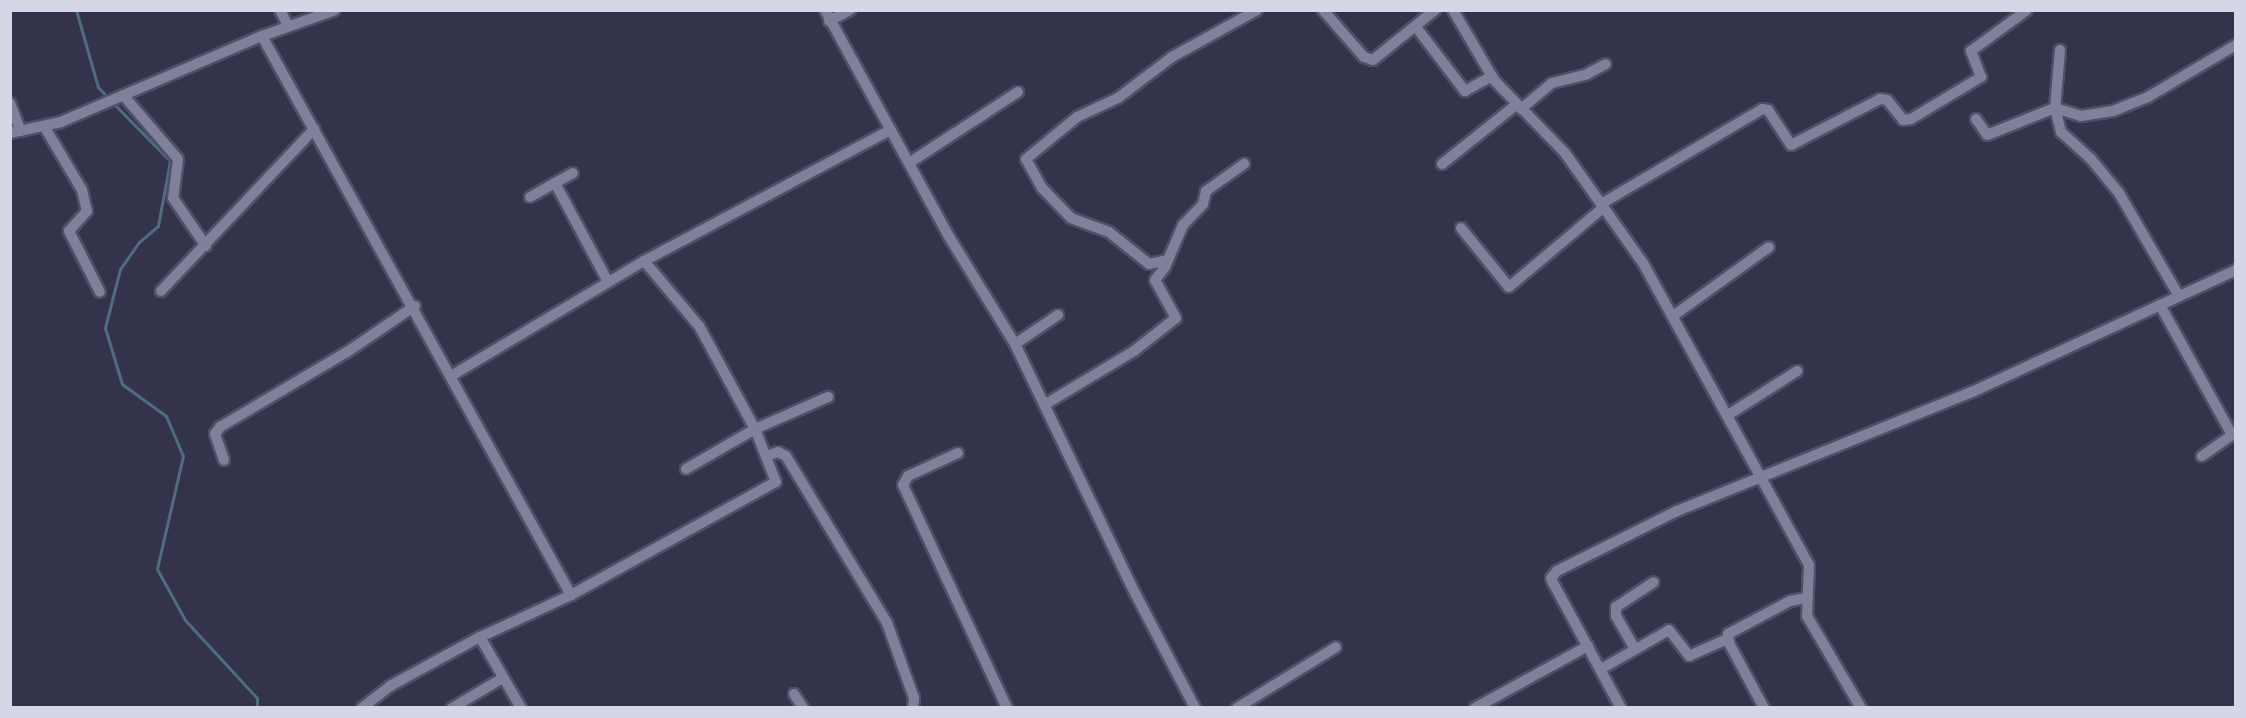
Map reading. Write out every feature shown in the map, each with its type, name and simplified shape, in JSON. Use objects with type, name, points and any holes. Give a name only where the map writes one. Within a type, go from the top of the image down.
[{"type":"street","points":[[280,10],[288,26]]},
{"type":"street","points":[[10,104],[16,132],[44,126],[262,36],[335,10]]},
{"type":"street","points":[[850,10],[827,16],[948,235],[1015,344],[1195,708]]},
{"type":"street","points":[[1168,260],[1149,264],[1109,232],[1071,218],[1042,188],[1026,159],[1077,117],[1118,98],[1172,57],[1257,10]]},
{"type":"street","points":[[1323,10],[1369,60],[1377,59],[1435,10]]},
{"type":"street","points":[[1454,10],[1492,76],[1519,107],[1558,144],[1643,263],[1763,476],[1809,565],[1810,582],[1805,598],[1810,624],[1861,708]]},
{"type":"street","points":[[1461,228],[1509,287],[1603,206],[1762,109],[1768,111],[1791,145],[1880,99],[1887,100],[1903,120],[1911,119],[1981,77],[1971,51],[2027,10]]},
{"type":"street","points":[[1416,27],[1465,91],[1492,76]]},
{"type":"street","points":[[262,36],[415,306],[571,595]]},
{"type":"street","points":[[1976,118],[1987,135],[2055,108],[2081,116],[2113,111],[2148,97],[2235,45]]},
{"type":"street","points":[[2060,50],[2055,108],[2065,138],[2091,159],[2119,193],[2179,296]]},
{"type":"street","points":[[1442,164],[1552,83],[1587,74],[1606,64]]},
{"type":"street","points":[[909,163],[1018,92]]},
{"type":"street","points":[[114,99],[178,159],[173,198],[206,246]]},
{"type":"street","points":[[44,126],[82,190],[87,211],[69,231],[100,292]]},
{"type":"street","points":[[160,291],[206,246],[314,129]]},
{"type":"street","points":[[451,376],[645,261],[890,130]]},
{"type":"street","points":[[1044,405],[1134,351],[1176,318],[1154,283],[1168,260],[1183,225],[1203,204],[1211,185],[1244,164]]},
{"type":"street","points":[[530,197],[573,173]]},
{"type":"street","points":[[555,183],[608,282]]},
{"type":"street","points":[[1673,316],[1769,247]]},
{"type":"street","points":[[362,708],[390,686],[480,637],[571,595],[774,486],[776,477],[755,429],[690,312],[645,261]]},
{"type":"street","points":[[1621,708],[1553,583],[1553,574],[1677,511],[1972,392],[2235,270]]},
{"type":"street","points":[[2160,305],[2232,435],[2202,456]]},
{"type":"street","points":[[224,460],[215,434],[220,427],[347,352],[415,306]]},
{"type":"street","points":[[1015,344],[1058,315]]},
{"type":"street","points":[[1728,415],[1797,371]]},
{"type":"street","points":[[686,469],[755,429],[828,397]]},
{"type":"street","points":[[767,456],[778,452],[786,456],[887,623],[914,698],[913,708]]},
{"type":"street","points":[[958,453],[908,476],[903,485],[1007,708]]},
{"type":"street","points":[[1635,649],[1616,616],[1616,607],[1654,582]]},
{"type":"street","points":[[1601,669],[1669,630],[1689,656],[1727,639],[1733,629],[1790,601],[1805,598]]},
{"type":"street","points":[[480,637],[521,708]]},
{"type":"street","points":[[1727,639],[1764,708]]},
{"type":"street","points":[[1475,708],[1588,646]]},
{"type":"street","points":[[1237,708],[1336,647]]},
{"type":"street","points":[[452,708],[504,678]]},
{"type":"street","points":[[794,694],[803,708]]},
{"type":"waterway","points":[[76,10],[98,87],[109,99]]},
{"type":"waterway","points":[[114,104],[170,161],[158,226],[139,242],[120,269],[105,328],[122,384],[166,416],[183,456],[157,569],[185,620],[257,698],[257,708]]}]
